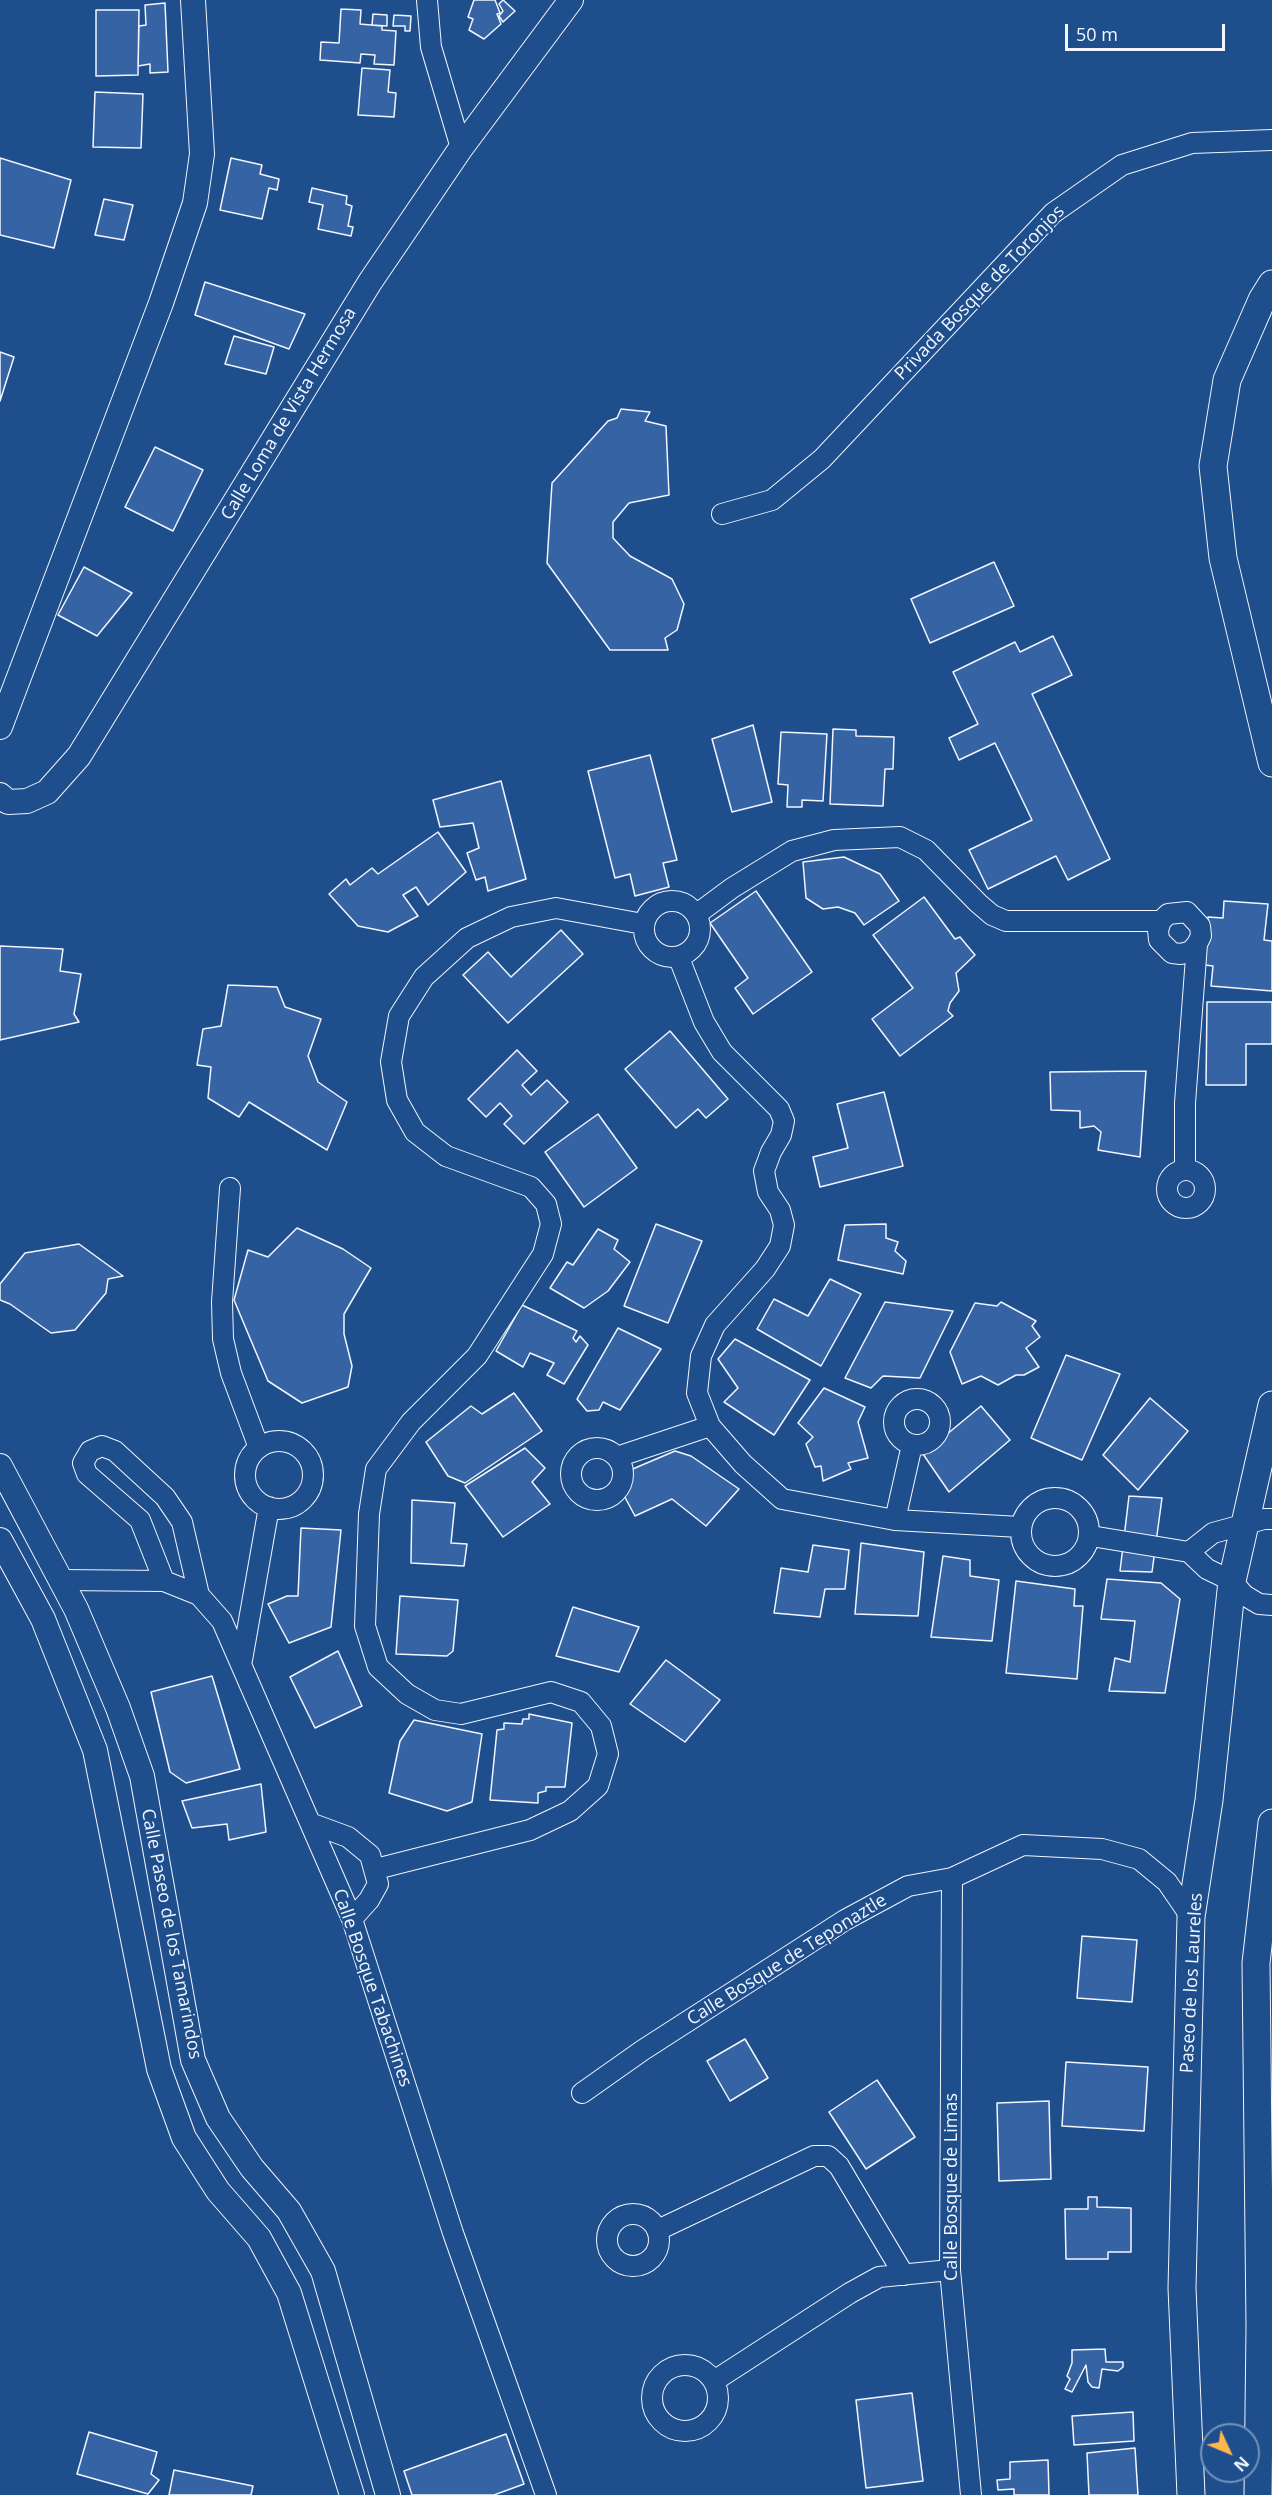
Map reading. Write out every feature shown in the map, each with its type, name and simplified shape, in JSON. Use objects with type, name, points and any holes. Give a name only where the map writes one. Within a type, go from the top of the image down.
[{"type":"main road","points":[[1272,285],[1262,300],[1227,380],[1213,466],[1223,558],[1272,763]]},
{"type":"main road","name":"Paseo de los Laureles","points":[[1191,2495],[1182,2288],[1191,1917],[1209,1800],[1232,1581],[1272,1405]]},
{"type":"main road","points":[[1258,2495],[1260,2316],[1256,1963],[1272,1823]]},
{"type":"street","points":[[0,727],[161,303],[195,203],[202,154],[193,0]]},
{"type":"street","points":[[428,0],[431,46],[461,148]]},
{"type":"street","name":"Calle Loma de Vista Hermosa","points":[[0,795],[8,802],[27,801],[47,792],[79,756],[370,282],[461,148],[571,0]]},
{"type":"street","name":"Privada Bosque de Toronjos","points":[[722,514],[772,501],[822,459],[1053,213],[1122,165],[1192,143],[1272,140]]},
{"type":"street","points":[[697,914],[732,888],[792,851],[834,840],[900,837],[926,850],[978,903],[992,915],[1006,921],[1161,921]]},
{"type":"street","points":[[667,901],[684,903],[697,914],[701,931],[694,948],[679,958],[660,956],[646,943],[644,924],[651,909],[667,901]]},
{"type":"street","points":[[376,1869],[530,1830],[570,1811],[598,1786],[608,1754],[602,1726],[581,1702],[551,1692],[461,1714],[435,1710],[407,1694],[378,1667],[365,1626],[369,1514],[376,1469],[411,1422],[477,1356],[543,1254],[551,1224],[546,1204],[531,1188],[446,1156],[415,1132],[397,1100],[391,1062],[399,1016],[424,977],[467,938],[511,917],[556,908],[644,924]]},
{"type":"street","points":[[1187,912],[1200,926],[1201,936],[1197,944],[1191,951],[1172,953],[1159,940],[1161,921],[1168,914],[1187,912]]},
{"type":"street","points":[[1185,1169],[1185,1103],[1197,944]]},
{"type":"street","points":[[679,958],[704,1022],[722,1052],[779,1109],[784,1121],[781,1135],[764,1171],[768,1192],[780,1210],[784,1225],[780,1246],[765,1269],[715,1325],[701,1356],[697,1393],[710,1426],[742,1464],[782,1498],[895,1520],[1020,1527]]},
{"type":"street","points":[[230,1188],[222,1302],[223,1339],[231,1373],[259,1448]]},
{"type":"street","points":[[617,1457],[710,1426]]},
{"type":"street","points":[[290,1442],[307,1454],[311,1463],[313,1474],[307,1494],[290,1506],[269,1507],[252,1495],[245,1475],[252,1455],[259,1448],[268,1443],[290,1442]]},
{"type":"street","points":[[895,1520],[912,1445]]},
{"type":"street","points":[[164,1581],[140,1520],[87,1474],[83,1463],[90,1451],[102,1446],[115,1450],[165,1497],[182,1522],[199,1595]]},
{"type":"street","name":"Calle Paseo de los Tamarindos","points":[[0,1466],[61,1580],[118,1708],[142,1776],[193,2060],[219,2118],[252,2168],[289,2211],[323,2271],[388,2495]]},
{"type":"street","points":[[1060,1496],[1083,1509],[1091,1536],[1077,1560],[1051,1567],[1027,1554],[1020,1527],[1033,1503],[1060,1496]]},
{"type":"street","points":[[242,1660],[269,1507]]},
{"type":"street","points":[[1190,1552],[1213,1533],[1264,1519],[1272,1520]]},
{"type":"street","points":[[1091,1536],[1190,1552],[1207,1569],[1232,1581],[1244,1595],[1259,1604],[1272,1605]]},
{"type":"street","name":"Calle Paseo de los Tamarindos","points":[[0,1540],[43,1619],[95,1750],[159,2069],[184,2138],[218,2191],[259,2238],[289,2293],[352,2495]]},
{"type":"street","name":"Calle Bosque Tabachines","points":[[61,1580],[164,1581],[199,1595],[222,1621],[242,1660],[352,1919],[453,2233],[546,2495]]},
{"type":"street","points":[[310,1823],[348,1837],[370,1855],[376,1869],[378,1884],[369,1900],[352,1919]]},
{"type":"street","name":"Calle Bosque de Teponaztle","points":[[582,2093],[643,2050],[845,1920],[908,1886],[952,1878],[1023,1845],[1102,1849],[1139,1859],[1167,1882],[1191,1917]]},
{"type":"street","name":"Calle Bosque de Limas","points":[[952,1878],[950,2270],[971,2495]]},
{"type":"street","points":[[658,2230],[814,2156],[828,2156],[839,2166],[904,2275]]},
{"type":"street","points":[[714,2381],[850,2292],[879,2277],[950,2270]]},
{"type":"building","points":[[474,0],[495,0],[500,13],[497,14],[501,24],[484,39],[469,30],[473,19],[468,17]]},
{"type":"building","points":[[503,0],[515,11],[503,22],[499,16],[503,11],[499,4]]},
{"type":"building","points":[[165,3],[168,72],[150,73],[150,64],[138,66],[139,26],[146,25],[145,5]]},
{"type":"building","points":[[341,9],[361,10],[360,24],[382,26],[382,30],[396,31],[394,65],[374,64],[375,55],[361,54],[360,63],[320,60],[321,42],[339,43]]},
{"type":"building","points":[[96,10],[139,10],[138,75],[96,76]]},
{"type":"building","points":[[373,14],[387,15],[387,26],[372,25]]},
{"type":"building","points":[[394,15],[411,16],[410,31],[405,31],[405,26],[393,26]]},
{"type":"building","points":[[362,68],[390,70],[388,92],[396,93],[394,117],[358,115]]},
{"type":"building","points":[[95,92],[143,94],[141,148],[93,147]]},
{"type":"building","points":[[0,158],[71,180],[54,248],[0,235]]},
{"type":"building","points":[[231,158],[262,165],[260,174],[279,179],[277,190],[269,188],[262,219],[220,210]]},
{"type":"building","points":[[312,188],[347,196],[346,204],[352,206],[348,226],[353,227],[351,236],[318,229],[323,205],[309,202]]},
{"type":"building","points":[[104,199],[133,205],[124,240],[95,235]]},
{"type":"building","points":[[205,282],[305,314],[289,349],[195,315]]},
{"type":"building","points":[[234,336],[274,347],[266,374],[225,364]]},
{"type":"building","points":[[0,352],[14,357],[0,401]]},
{"type":"building","points":[[621,409],[650,412],[645,421],[666,426],[669,495],[629,503],[613,522],[613,538],[630,556],[672,579],[684,604],[677,630],[665,638],[668,650],[610,650],[547,563],[552,483],[608,421],[617,418]]},
{"type":"building","points":[[155,447],[203,470],[173,531],[125,507]]},
{"type":"building","points":[[994,562],[1014,606],[930,643],[911,599]]},
{"type":"building","points":[[84,567],[132,593],[97,636],[58,615]]},
{"type":"building","points":[[1053,636],[1072,675],[1032,694],[1110,859],[1068,880],[1056,856],[988,889],[969,850],[1032,820],[995,743],[959,760],[949,738],[978,724],[953,672],[1015,642],[1020,652]]},
{"type":"building","points":[[753,725],[772,802],[732,812],[712,739]]},
{"type":"building","points":[[833,729],[856,730],[856,736],[894,737],[893,769],[885,769],[883,806],[830,804]]},
{"type":"building","points":[[781,732],[827,734],[823,801],[802,800],[802,807],[787,807],[788,785],[778,784]]},
{"type":"building","points":[[650,755],[677,860],[663,863],[669,887],[635,896],[630,874],[615,878],[588,771]]},
{"type":"building","points":[[501,781],[526,879],[488,891],[485,877],[476,880],[467,853],[479,848],[473,823],[440,827],[433,800]]},
{"type":"building","points":[[438,832],[466,872],[428,905],[416,887],[403,895],[418,916],[388,932],[358,926],[329,894],[346,879],[350,885],[372,868],[378,874]]},
{"type":"building","points":[[844,857],[880,874],[899,901],[864,925],[855,913],[838,907],[823,909],[806,898],[803,862]]},
{"type":"building","points":[[756,891],[812,972],[753,1014],[735,988],[748,978],[710,923]]},
{"type":"building","points":[[924,897],[955,939],[960,937],[975,955],[956,973],[959,991],[950,1003],[948,1011],[953,1016],[900,1056],[872,1019],[913,988],[873,935]]},
{"type":"building","points":[[1224,901],[1268,904],[1264,940],[1272,941],[1272,991],[1211,986],[1213,966],[1205,965],[1208,917],[1223,918]]},
{"type":"building","points":[[561,930],[583,954],[508,1023],[463,975],[488,952],[511,977]]},
{"type":"building","points":[[0,946],[63,949],[60,971],[81,974],[74,1014],[79,1022],[0,1040]]},
{"type":"building","points":[[228,985],[277,987],[285,1007],[321,1019],[308,1056],[318,1082],[347,1102],[327,1150],[249,1102],[239,1117],[208,1098],[211,1067],[197,1065],[203,1029],[221,1026]]},
{"type":"building","points":[[1207,1002],[1272,1002],[1272,1044],[1246,1044],[1246,1085],[1206,1085]]},
{"type":"building","points":[[670,1031],[728,1099],[706,1118],[698,1109],[676,1128],[625,1069]]},
{"type":"building","points":[[517,1050],[537,1071],[522,1085],[531,1095],[547,1080],[568,1102],[524,1144],[504,1124],[512,1116],[500,1103],[486,1117],[468,1099]]},
{"type":"building","points":[[1146,1071],[1140,1157],[1098,1150],[1101,1132],[1094,1126],[1080,1128],[1080,1111],[1051,1110],[1050,1072]]},
{"type":"building","points":[[884,1092],[903,1166],[820,1187],[813,1157],[848,1148],[837,1104]]},
{"type":"building","points":[[598,1114],[637,1168],[584,1207],[545,1152]]},
{"type":"building","points":[[656,1224],[702,1241],[668,1323],[624,1306]]},
{"type":"building","points":[[886,1224],[886,1238],[898,1242],[895,1251],[906,1261],[903,1274],[838,1260],[845,1225]]},
{"type":"building","points":[[297,1228],[343,1249],[371,1268],[344,1314],[344,1334],[352,1366],[348,1387],[302,1403],[268,1381],[234,1300],[248,1250],[268,1257]]},
{"type":"building","points":[[598,1229],[618,1240],[614,1249],[630,1262],[608,1291],[584,1308],[550,1288],[567,1262],[573,1265]]},
{"type":"building","points":[[79,1244],[123,1276],[108,1279],[106,1293],[75,1330],[51,1333],[10,1304],[0,1300],[0,1284],[25,1253]]},
{"type":"building","points":[[830,1279],[861,1294],[821,1366],[757,1329],[774,1299],[808,1316]]},
{"type":"building","points":[[885,1302],[953,1311],[920,1378],[883,1376],[871,1388],[845,1378]]},
{"type":"building","points":[[1001,1302],[1036,1321],[1032,1326],[1040,1337],[1026,1348],[1039,1367],[1024,1375],[1016,1375],[998,1385],[981,1376],[962,1384],[950,1352],[975,1303],[997,1306]]},
{"type":"building","points":[[522,1305],[577,1331],[573,1338],[576,1342],[580,1336],[588,1345],[564,1384],[547,1375],[554,1363],[530,1353],[523,1367],[496,1351]]},
{"type":"building","points":[[618,1328],[661,1349],[620,1410],[603,1402],[599,1410],[587,1411],[577,1399]]},
{"type":"building","points":[[735,1339],[810,1380],[774,1435],[724,1402],[738,1388],[718,1359]]},
{"type":"building","points":[[1066,1355],[1120,1374],[1082,1460],[1031,1438]]},
{"type":"building","points":[[824,1388],[865,1407],[858,1422],[868,1458],[848,1463],[851,1469],[823,1481],[821,1466],[815,1467],[806,1444],[813,1437],[798,1423]]},
{"type":"building","points":[[514,1393],[542,1431],[465,1483],[448,1476],[426,1442],[471,1406],[482,1414]]},
{"type":"building","points":[[1150,1398],[1188,1431],[1138,1490],[1103,1455]]},
{"type":"building","points":[[981,1406],[1010,1440],[949,1492],[923,1454]]},
{"type":"building","points":[[525,1448],[545,1468],[532,1482],[550,1504],[503,1537],[465,1486]]},
{"type":"building","points":[[675,1451],[691,1456],[739,1489],[706,1526],[672,1499],[635,1516],[614,1477]]},
{"type":"building","points":[[1129,1496],[1162,1498],[1152,1572],[1120,1571]]},
{"type":"building","points":[[412,1500],[455,1503],[451,1543],[467,1544],[464,1566],[411,1563]]},
{"type":"building","points":[[301,1528],[341,1530],[331,1627],[289,1643],[268,1604],[287,1596],[298,1596]]},
{"type":"building","points":[[861,1543],[924,1552],[918,1616],[855,1614]]},
{"type":"building","points":[[813,1545],[849,1550],[845,1589],[825,1589],[820,1617],[774,1613],[781,1568],[808,1572]]},
{"type":"building","points":[[943,1556],[970,1560],[970,1576],[999,1580],[992,1641],[931,1637]]},
{"type":"building","points":[[1107,1579],[1161,1583],[1180,1599],[1165,1693],[1109,1691],[1115,1658],[1130,1662],[1135,1621],[1101,1619]]},
{"type":"building","points":[[1016,1581],[1075,1589],[1074,1606],[1083,1606],[1077,1679],[1006,1673]]},
{"type":"building","points":[[400,1596],[458,1600],[453,1651],[447,1656],[396,1654]]},
{"type":"building","points":[[573,1607],[639,1627],[619,1672],[556,1656]]},
{"type":"building","points":[[338,1651],[362,1706],[315,1728],[290,1677]]},
{"type":"building","points":[[666,1660],[720,1700],[685,1742],[630,1704]]},
{"type":"building","points":[[212,1676],[240,1769],[186,1783],[170,1772],[151,1692]]},
{"type":"building","points":[[529,1714],[572,1723],[565,1787],[546,1787],[546,1791],[538,1793],[538,1803],[490,1800],[497,1730],[504,1729],[504,1723],[522,1724],[523,1719],[529,1719]]},
{"type":"building","points":[[414,1720],[482,1734],[472,1802],[447,1811],[389,1793],[400,1741]]},
{"type":"building","points":[[261,1784],[266,1832],[229,1840],[227,1824],[192,1828],[182,1801]]},
{"type":"building","points":[[1082,1936],[1137,1940],[1132,2002],[1077,1998]]},
{"type":"building","points":[[745,2039],[768,2078],[730,2101],[707,2061]]},
{"type":"building","points":[[1066,2062],[1148,2067],[1144,2131],[1062,2126]]},
{"type":"building","points":[[877,2080],[915,2137],[866,2169],[829,2112]]},
{"type":"building","points":[[1049,2101],[1051,2179],[999,2181],[997,2103]]},
{"type":"building","points":[[1088,2197],[1097,2197],[1097,2207],[1131,2208],[1131,2252],[1108,2252],[1108,2259],[1066,2259],[1065,2209],[1088,2209]]},
{"type":"building","points":[[1105,2349],[1106,2362],[1123,2362],[1123,2367],[1118,2371],[1102,2369],[1099,2388],[1092,2387],[1088,2382],[1086,2365],[1072,2392],[1065,2389],[1070,2379],[1067,2376],[1072,2363],[1072,2350]]},
{"type":"building","points":[[912,2393],[923,2481],[866,2488],[856,2400]]},
{"type":"building","points":[[1133,2412],[1134,2441],[1074,2445],[1072,2416]]},
{"type":"building","points":[[89,2432],[157,2452],[151,2474],[159,2480],[148,2494],[77,2474]]},
{"type":"building","points":[[506,2434],[524,2484],[494,2495],[412,2495],[404,2471]]},
{"type":"building","points":[[1135,2448],[1138,2495],[1089,2495],[1087,2453]]},
{"type":"building","points":[[1048,2460],[1049,2495],[1014,2495],[1014,2489],[998,2490],[997,2480],[1010,2479],[1010,2462]]},
{"type":"building","points":[[174,2470],[253,2486],[251,2495],[169,2495]]}]
